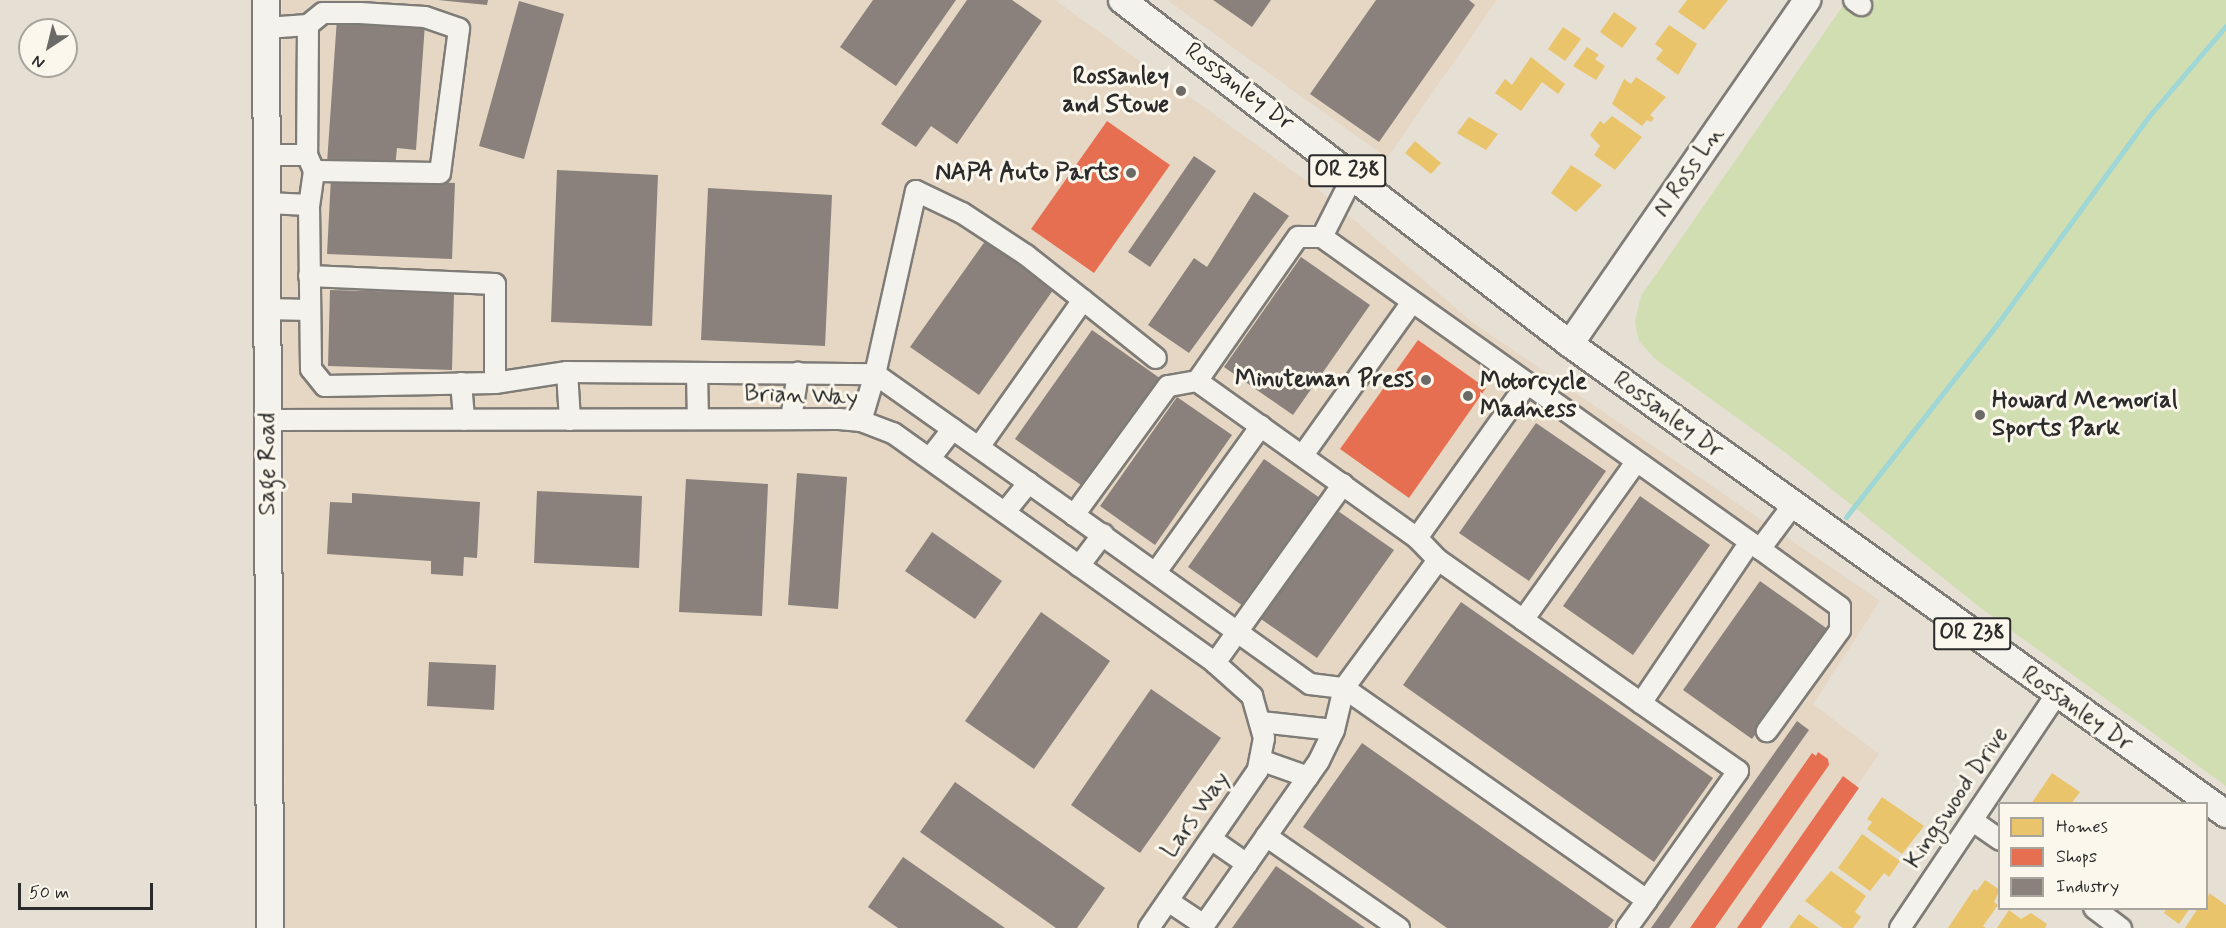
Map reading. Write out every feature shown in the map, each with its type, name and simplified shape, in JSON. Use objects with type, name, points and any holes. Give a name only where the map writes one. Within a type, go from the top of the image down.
[{"type":"main road","name":"Sage Road","points":[[266,0],[270,928]]},
{"type":"main road","name":"Rossanley Dr","points":[[1122,0],[1570,344],[2056,695],[2226,814]]},
{"type":"main road","name":"N Ross Ln","points":[[1570,344],[1807,0]]},
{"type":"street","points":[[266,28],[308,25],[322,14],[360,13],[425,17],[459,29],[440,173],[311,163],[268,155]]},
{"type":"street","points":[[308,25],[311,369],[325,386],[495,382],[567,372],[875,374],[1240,630],[1310,684],[1344,688],[1647,900]]},
{"type":"street","points":[[1322,237],[1353,176]]},
{"type":"street","points":[[861,421],[875,374],[916,191],[971,219],[1026,255],[1156,358]]},
{"type":"street","points":[[267,203],[309,205]]},
{"type":"street","points":[[1197,381],[1298,237],[1322,237],[1840,607],[1840,630],[1767,731]]},
{"type":"street","points":[[309,276],[495,284],[495,382]]},
{"type":"street","points":[[979,447],[1083,300]]},
{"type":"street","points":[[1303,455],[1412,302]]},
{"type":"street","points":[[267,309],[309,310]]},
{"type":"street","points":[[567,372],[570,420]]},
{"type":"street","points":[[697,373],[698,419]]},
{"type":"street","points":[[791,419],[798,373]]},
{"type":"street","points":[[1074,514],[1168,386],[1197,381],[1417,538],[1438,560],[1738,771],[1627,928]]},
{"type":"street","points":[[461,383],[464,420]]},
{"type":"street","points":[[1417,538],[1527,384]]},
{"type":"street","name":"Brian Way","points":[[268,420],[791,419],[861,421],[893,434],[930,458],[1215,663],[1252,696],[1261,722]]},
{"type":"street","points":[[1156,572],[1261,426]]},
{"type":"street","points":[[930,458],[952,429]]},
{"type":"street","points":[[1523,620],[1636,462]]},
{"type":"street","points":[[1005,512],[1029,482]]},
{"type":"street","points":[[1215,663],[1343,484]]},
{"type":"street","points":[[1641,704],[1755,546],[1793,505]]},
{"type":"street","points":[[1080,566],[1103,534]]},
{"type":"street","points":[[1168,901],[1203,927],[1308,777],[1334,730],[1344,688],[1438,560]]},
{"type":"street","name":"Kingswood Drive","points":[[1900,928],[2056,695]]},
{"type":"street","points":[[1261,722],[1334,730]]},
{"type":"street","name":"Lars Way","points":[[1149,928],[1248,787],[1260,760],[1264,738],[1261,722]]},
{"type":"street","points":[[1260,760],[1308,777]]},
{"type":"street","points":[[1973,821],[1998,839]]},
{"type":"street","points":[[1266,836],[1400,928]]},
{"type":"street","points":[[1211,839],[1247,864]]},
{"type":"street","points":[[2095,910],[2121,928]]},
{"type":"shaded area","points":[[282,0],[1055,0],[1318,189],[1472,322],[1880,601],[1813,704],[1879,754],[1757,928],[285,928]]},
{"type":"shaded area","points":[[1167,0],[1497,0],[1387,158]]},
{"type":"green space","name":"Howard Memorial Sports Park","points":[[1847,0],[2226,0],[2226,786],[1982,609],[1790,456],[1654,358],[1639,341],[1635,322],[1641,296]]},
{"type":"building: Homes","points":[[1687,0],[1728,0],[1704,30],[1678,12]]},
{"type":"building: Homes","points":[[1614,12],[1637,28],[1622,48],[1600,32]]},
{"type":"building: Homes","points":[[1669,25],[1697,44],[1678,75],[1656,59],[1663,50],[1655,44]]},
{"type":"building: Homes","points":[[1563,27],[1581,39],[1565,61],[1548,49]]},
{"type":"building: Homes","points":[[1587,47],[1599,55],[1595,59],[1605,66],[1596,80],[1573,66]]},
{"type":"building: Homes","points":[[1531,57],[1565,84],[1558,94],[1542,82],[1521,111],[1495,93],[1505,79],[1512,85]]},
{"type":"building: Homes","points":[[1636,77],[1666,97],[1650,115],[1654,118],[1651,122],[1647,120],[1642,126],[1612,104],[1624,79],[1631,84]]},
{"type":"building: Homes","points":[[1612,116],[1642,137],[1615,170],[1594,155],[1600,146],[1590,135],[1600,121],[1604,124]]},
{"type":"building: Homes","points":[[1469,117],[1498,134],[1486,150],[1457,133]]},
{"type":"building: Homes","points":[[1415,141],[1441,163],[1431,174],[1405,153]]},
{"type":"building: Homes","points":[[1571,165],[1602,185],[1576,212],[1551,193]]},
{"type":"building: Homes","points":[[2052,773],[2080,792],[2072,802],[2032,802]]},
{"type":"building: Homes","points":[[1882,797],[1924,826],[1902,854],[1867,829],[1872,822],[1867,819]]},
{"type":"building: Homes","points":[[1862,834],[1900,861],[1889,877],[1884,873],[1870,891],[1838,868]]},
{"type":"building: Homes","points":[[1831,871],[1866,896],[1855,912],[1861,917],[1853,928],[1843,928],[1805,901]]},
{"type":"building: Homes","points":[[1985,880],[1998,889],[1994,902],[1998,905],[1983,926],[1986,928],[1948,928],[1974,889],[1977,891]]},
{"type":"building: Homes","points":[[2209,893],[2226,905],[2226,928],[2185,928],[2197,910],[2208,910]]},
{"type":"building: Homes","points":[[2009,910],[2021,919],[2031,913],[2047,924],[2045,928],[1997,928]]},
{"type":"building: Homes","points":[[2166,910],[2189,910],[2179,924],[2164,913]]},
{"type":"building: Homes","points":[[1799,914],[1819,928],[1789,928]]},
{"type":"building: Shops","points":[[1107,121],[1170,165],[1094,273],[1031,229]]},
{"type":"building: Shops","points":[[1418,340],[1486,388],[1409,498],[1340,449]]},
{"type":"building: Shops","points":[[1818,752],[1828,759],[1829,765],[1715,928],[1690,928],[1812,753],[1816,756]]},
{"type":"building: Shops","points":[[1843,776],[1859,788],[1761,928],[1737,928]]},
{"type":"building: Industry","points":[[438,0],[488,0],[487,5]]},
{"type":"building: Industry","points":[[873,0],[956,0],[896,86],[840,47]]},
{"type":"building: Industry","points":[[967,0],[1012,0],[1042,21],[957,144],[931,126],[916,147],[881,124]]},
{"type":"building: Industry","points":[[1213,0],[1271,0],[1252,27]]},
{"type":"building: Industry","points":[[1376,0],[1469,0],[1475,5],[1379,142],[1310,94]]},
{"type":"building: Industry","points":[[519,1],[564,14],[524,159],[479,146]]},
{"type":"building: Industry","points":[[337,18],[425,24],[416,150],[397,148],[395,168],[327,163]]},
{"type":"building: Industry","points":[[1194,156],[1216,171],[1150,267],[1128,252]]},
{"type":"building: Industry","points":[[557,170],[658,175],[652,326],[551,322]]},
{"type":"building: Industry","points":[[331,177],[455,183],[452,259],[327,254]]},
{"type":"building: Industry","points":[[708,188],[832,195],[825,346],[701,340]]},
{"type":"building: Industry","points":[[1254,192],[1289,216],[1189,353],[1148,325],[1194,258],[1207,267]]},
{"type":"building: Industry","points":[[988,237],[1056,286],[979,395],[910,347]]},
{"type":"building: Industry","points":[[1301,257],[1370,305],[1293,415],[1224,367]]},
{"type":"building: Industry","points":[[330,290],[454,293],[452,370],[328,366]]},
{"type":"building: Industry","points":[[1092,330],[1161,379],[1084,487],[1015,439]]},
{"type":"building: Industry","points":[[1177,397],[1232,435],[1155,545],[1100,506]]},
{"type":"building: Industry","points":[[1536,423],[1606,471],[1529,581],[1459,533]]},
{"type":"building: Industry","points":[[1264,459],[1320,498],[1243,606],[1188,567]]},
{"type":"building: Industry","points":[[797,473],[847,477],[838,609],[788,605]]},
{"type":"building: Industry","points":[[686,479],[768,484],[762,616],[679,612]]},
{"type":"building: Industry","points":[[537,491],[642,496],[639,568],[534,563]]},
{"type":"building: Industry","points":[[352,493],[480,502],[477,558],[464,557],[463,576],[431,574],[431,561],[327,554],[330,502],[352,503]]},
{"type":"building: Industry","points":[[1640,496],[1710,545],[1633,655],[1563,606]]},
{"type":"building: Industry","points":[[1338,511],[1394,550],[1317,658],[1261,619]]},
{"type":"building: Industry","points":[[932,532],[1002,581],[975,619],[905,571]]},
{"type":"building: Industry","points":[[1760,581],[1829,630],[1752,739],[1683,690]]},
{"type":"building: Industry","points":[[1461,602],[1713,778],[1654,862],[1403,685]]},
{"type":"building: Industry","points":[[1041,612],[1110,661],[1034,769],[965,721]]},
{"type":"building: Industry","points":[[429,662],[496,665],[494,710],[427,706]]},
{"type":"building: Industry","points":[[1151,689],[1221,738],[1140,853],[1071,805]]},
{"type":"building: Industry","points":[[1797,721],[1809,730],[1669,928],[1651,928]]},
{"type":"building: Industry","points":[[1362,743],[1614,920],[1608,928],[1447,928],[1303,827]]},
{"type":"building: Industry","points":[[955,782],[1105,888],[1077,928],[1056,928],[920,832]]},
{"type":"building: Industry","points":[[903,857],[1005,928],[898,928],[868,907]]},
{"type":"building: Industry","points":[[1276,866],[1365,928],[1232,928]]},
{"type":"waterway","points":[[1846,517],[1998,323],[2149,116],[2226,26]]},
{"type":"place","name":"Rossanley and Stowe","points":[[1181,91]]},
{"type":"place","name":"NAPA Auto Parts","points":[[1131,173]]},
{"type":"place","name":"Minuteman Press","points":[[1426,380]]},
{"type":"place","name":"Motorcycle Madness","points":[[1468,396]]},
{"type":"place","name":"Howard Memorial Sports Park","points":[[1980,415]]}]
